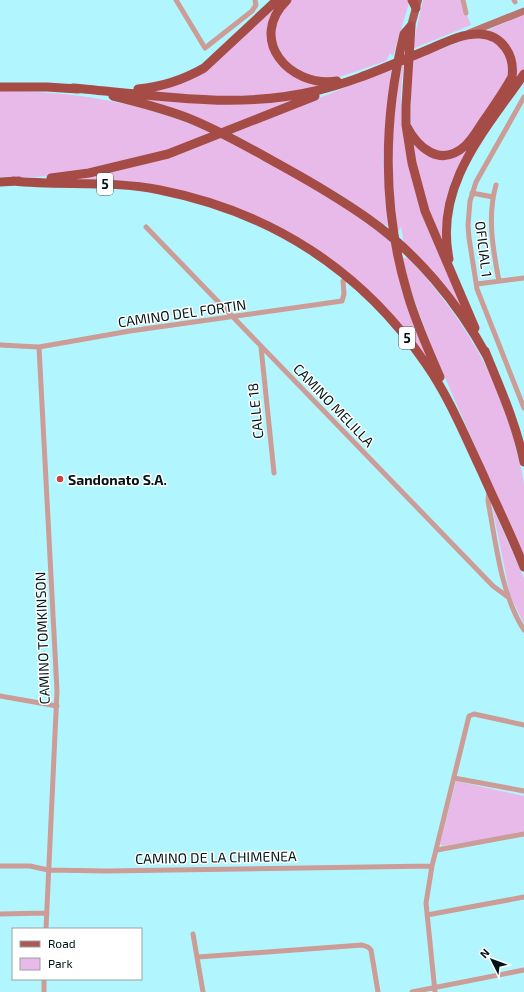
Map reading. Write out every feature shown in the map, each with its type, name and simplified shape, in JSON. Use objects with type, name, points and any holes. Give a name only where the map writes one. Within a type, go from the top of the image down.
[{"type":"highway","points":[[0,87],[150,88],[166,85],[185,78],[211,62],[277,0]]},
{"type":"highway","points":[[287,0],[277,13],[273,27],[275,49],[282,62],[297,75],[309,80],[331,82],[355,79]]},
{"type":"highway","points":[[411,26],[407,79],[406,125],[411,156],[421,198],[430,224],[454,276],[507,401],[524,462]]},
{"type":"highway","points":[[411,26],[404,34],[390,112],[388,169],[392,220],[397,252],[407,293],[455,413]]},
{"type":"highway","points":[[12,182],[65,176],[113,168],[168,154],[460,36],[474,34],[487,35],[502,43],[509,52],[513,64],[512,76],[470,140],[455,152],[442,155],[429,152],[416,141],[406,125]]},
{"type":"highway","points":[[454,276],[449,257],[447,232],[449,204],[453,186],[469,154],[524,74]]},
{"type":"highway","points":[[73,88],[214,101],[259,100],[317,91],[355,79]]},
{"type":"highway","points":[[73,88],[150,105],[210,127],[245,145],[327,192],[368,219],[409,254],[441,288],[476,335],[487,356]]},
{"type":"highway","name":"5","points":[[0,182],[135,186],[209,202],[248,215],[292,238],[347,276],[385,312],[410,342],[433,375],[455,413],[524,567]]},
{"type":"main road","points":[[411,26],[415,3]]},
{"type":"main road","points":[[460,36],[524,11]]},
{"type":"street","points":[[176,0],[205,48],[252,11],[256,5],[255,0]]},
{"type":"street","points":[[462,0],[466,13]]},
{"type":"street","name":"OFICIAL 1","points":[[524,97],[481,173],[472,193],[468,213],[468,238],[477,284],[524,408]]},
{"type":"street","points":[[496,185],[493,197],[492,237],[494,259],[499,281]]},
{"type":"street","points":[[472,193],[493,197]]},
{"type":"street","name":"CAMINO MELILLA","points":[[146,227],[493,586],[508,597]]},
{"type":"street","name":"CAMINO DEL FORTIN","points":[[0,346],[39,346],[130,331],[342,302],[344,294],[343,281],[347,276]]},
{"type":"street","points":[[477,284],[524,278]]},
{"type":"street","name":"CAMINO TOMKINSON","points":[[39,346],[57,706],[46,928]]},
{"type":"street","name":"CALLE 18","points":[[261,347],[274,473]]},
{"type":"street","points":[[490,490],[488,501],[508,597],[514,613],[524,630]]},
{"type":"street","points":[[0,696],[57,706]]},
{"type":"street","points":[[435,990],[426,903],[432,866],[469,716],[474,714],[524,726]]},
{"type":"street","points":[[454,778],[524,791]]},
{"type":"street","points":[[437,850],[524,834]]},
{"type":"street","name":"CAMINO DE LA CHIMENEA","points":[[0,866],[30,866],[48,870],[107,871],[432,866]]},
{"type":"street","points":[[427,915],[524,897]]},
{"type":"street","points":[[0,914],[47,913]]},
{"type":"street","points":[[193,934],[203,992]]},
{"type":"street","points":[[198,957],[362,945],[368,946],[371,950],[378,992]]},
{"type":"street","points":[[412,992],[435,990],[524,970]]},
{"type":"street","points":[[44,980],[44,992]]},
{"type":"green space","points":[[281,0],[284,0],[275,13],[276,58],[323,86],[248,98],[147,92],[184,80]]},
{"type":"green space","points":[[291,0],[410,0],[393,56],[390,53],[386,61],[337,78],[311,78],[284,60],[275,39],[276,23],[285,5]]},
{"type":"green space","points":[[423,0],[461,0],[471,25],[412,49]]},
{"type":"green space","points":[[524,14],[524,69],[462,160],[450,185],[445,207],[446,248],[424,202],[411,140],[427,154],[465,148],[515,64],[484,32]]},
{"type":"green space","points":[[407,37],[402,76],[401,100],[403,129],[408,157],[414,183],[431,234],[464,311],[404,243],[401,227],[398,232],[393,181],[393,134],[398,87]]},
{"type":"green space","points":[[472,37],[493,40],[509,58],[509,78],[465,142],[448,152],[426,148],[411,125],[410,61]]},
{"type":"green space","points":[[391,69],[383,160],[388,226],[341,195],[232,133]]},
{"type":"green space","points":[[323,89],[223,129],[140,98],[205,102]]},
{"type":"green space","points":[[0,91],[55,93],[106,100],[183,121],[209,131],[210,136],[178,148],[71,174],[36,177],[0,177]]},
{"type":"green space","points":[[223,137],[327,195],[380,233],[391,243],[403,294],[429,363],[348,272],[314,247],[272,223],[226,204],[180,190],[164,187],[72,180],[159,160]]},
{"type":"green space","points":[[402,258],[408,258],[415,265],[464,328],[490,374],[500,398],[509,423],[521,467],[524,485],[524,558],[432,348],[413,297]]},
{"type":"green space","points":[[492,506],[524,578],[524,624],[510,595]]},
{"type":"green space","points":[[456,781],[524,796],[524,833],[442,846],[440,844]]},
{"type":"place","name":"Sandonato S.A.","points":[[60,479]]}]
